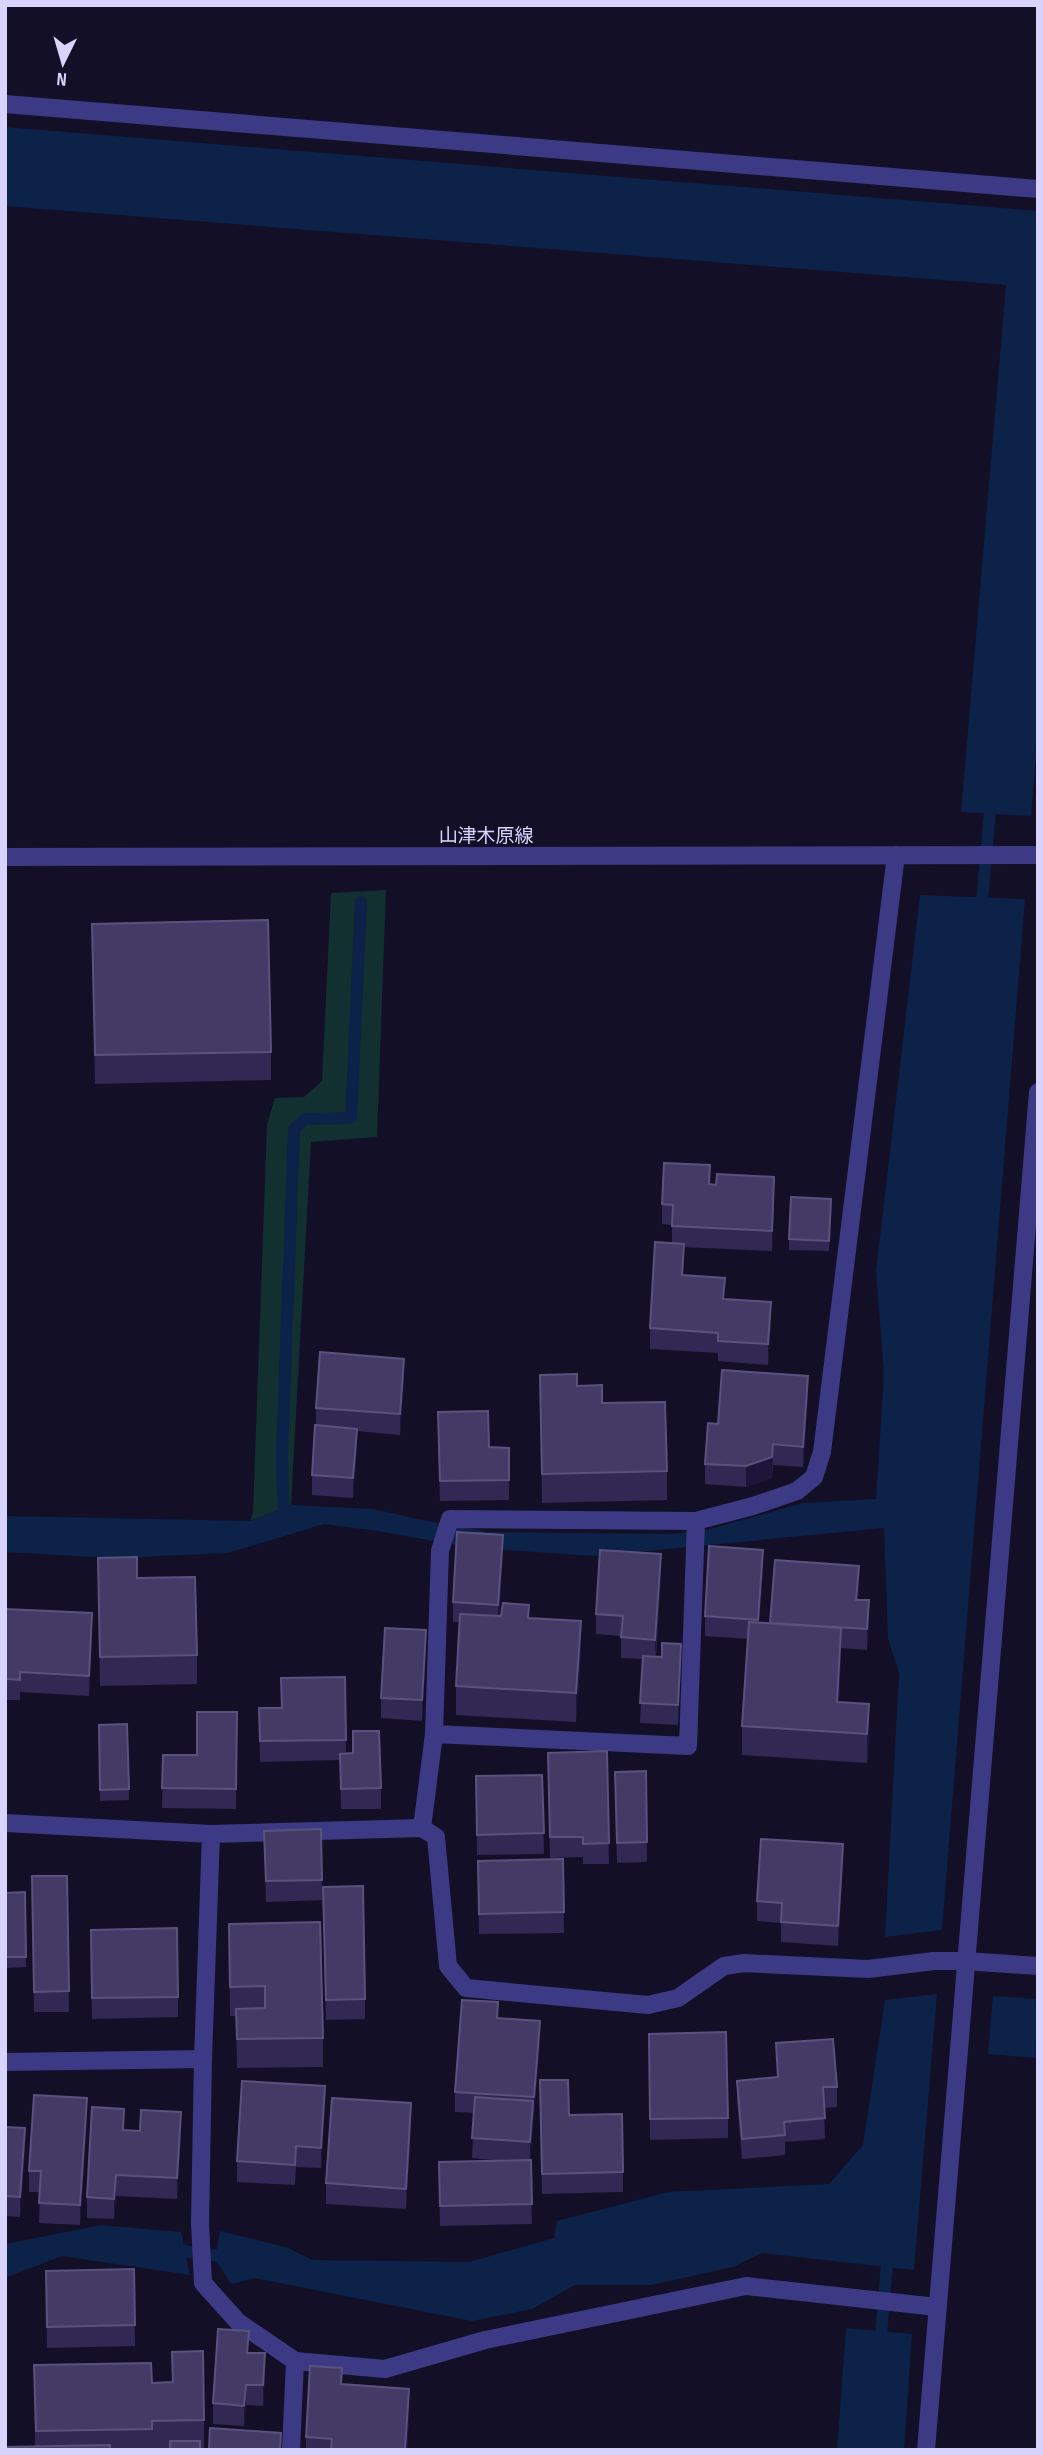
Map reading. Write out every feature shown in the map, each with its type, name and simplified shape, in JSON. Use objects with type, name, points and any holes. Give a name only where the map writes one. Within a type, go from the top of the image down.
[{"type":"street","points":[[5,104],[1038,189]]},
{"type":"street","points":[[422,1828],[434,1734],[440,1551],[450,1519],[696,1521],[797,1491],[814,1476],[822,1452],[896,855]]},
{"type":"street","name":"山津木原線","points":[[5,857],[1038,855]]},
{"type":"street","points":[[926,2450],[1038,1092]]},
{"type":"street","points":[[434,1734],[688,1746],[696,1521]]},
{"type":"street","points":[[5,1823],[212,1834],[422,1828],[436,1837],[448,1966],[466,1988],[648,2005],[678,1998],[724,1966],[744,1963],[868,1969],[934,1961],[1038,1966]]},
{"type":"street","points":[[212,1834],[203,2059],[200,2223],[203,2283],[237,2322],[295,2361],[385,2369],[485,2340],[746,2286],[937,2307]]},
{"type":"street","points":[[5,2062],[203,2059]]},
{"type":"street","points":[[291,2450],[295,2361]]},
{"type":"green space","points":[[386,890],[377,1137],[311,1142],[291,1505],[250,1521],[253,1512],[267,1124],[275,1098],[304,1097],[322,1081],[331,893]]},
{"type":"water","points":[[5,127],[1038,211],[1038,731],[1031,816],[961,812],[1006,285],[5,206]]},
{"type":"water","points":[[920,895],[1025,899],[942,1930],[885,1937],[899,1673],[888,1638],[884,1528],[595,1556],[474,1548],[324,1524],[228,1553],[113,1558],[5,1552],[5,1516],[250,1521],[291,1505],[373,1509],[488,1532],[673,1534],[710,1529],[803,1503],[876,1499],[884,1375],[876,1271]]},
{"type":"water","points":[[937,1994],[914,2270],[762,2253],[733,2267],[651,2285],[575,2285],[532,2309],[472,2321],[254,2278],[231,2284],[215,2259],[220,2231],[286,2247],[312,2260],[469,2262],[554,2238],[557,2221],[668,2192],[829,2184],[863,2145],[885,2000]]},
{"type":"water","points":[[993,1996],[1038,1999],[1038,2058],[988,2054]]},
{"type":"water","points":[[101,2225],[181,2232],[190,2275],[62,2256],[5,2278],[5,2244]]},
{"type":"water","points":[[846,2328],[912,2334],[904,2450],[837,2450]]},
{"type":"building","points":[[268,920],[271,1052],[95,1055],[92,924]]},
{"type":"building","points":[[664,1163],[710,1165],[709,1184],[716,1185],[717,1174],[774,1177],[772,1231],[672,1226],[673,1205],[662,1204]]},
{"type":"building","points":[[791,1197],[831,1199],[829,1241],[789,1239]]},
{"type":"building","points":[[655,1242],[684,1244],[682,1275],[725,1278],[723,1299],[771,1302],[768,1344],[718,1341],[718,1333],[650,1328]]},
{"type":"building","points":[[320,1352],[404,1359],[400,1414],[316,1408]]},
{"type":"building","points":[[722,1370],[808,1376],[803,1447],[773,1444],[772,1457],[746,1466],[705,1464],[708,1423],[718,1424]]},
{"type":"building","points":[[577,1374],[577,1386],[602,1385],[602,1403],[665,1402],[667,1471],[542,1474],[540,1375]]},
{"type":"building","points":[[488,1411],[489,1447],[509,1448],[509,1480],[440,1481],[438,1412]]},
{"type":"building","points":[[315,1425],[357,1429],[353,1478],[312,1475]]},
{"type":"building","points":[[457,1532],[503,1535],[498,1605],[453,1602]]},
{"type":"building","points":[[709,1546],[763,1550],[758,1620],[705,1616]]},
{"type":"building","points":[[600,1550],[661,1554],[655,1640],[621,1637],[623,1616],[596,1614]]},
{"type":"building","points":[[137,1557],[137,1578],[195,1577],[197,1655],[100,1657],[98,1558]]},
{"type":"building","points":[[775,1560],[859,1566],[856,1600],[869,1600],[867,1629],[770,1623]]},
{"type":"building","points":[[503,1603],[529,1605],[528,1618],[581,1621],[576,1693],[456,1686],[460,1614],[501,1616]]},
{"type":"building","points":[[5,1609],[92,1613],[89,1676],[20,1672],[20,1680],[5,1679]]},
{"type":"building","points":[[749,1622],[841,1628],[837,1702],[869,1704],[867,1734],[742,1726]]},
{"type":"building","points":[[385,1628],[426,1630],[422,1700],[381,1698]]},
{"type":"building","points":[[662,1643],[681,1644],[678,1705],[640,1703],[643,1656],[662,1657]]},
{"type":"building","points":[[345,1677],[346,1740],[260,1741],[259,1708],[282,1708],[281,1678]]},
{"type":"building","points":[[197,1712],[237,1712],[236,1789],[162,1788],[163,1755],[197,1755]]},
{"type":"building","points":[[127,1724],[129,1789],[100,1790],[99,1725]]},
{"type":"building","points":[[353,1731],[379,1731],[381,1788],[341,1789],[340,1754],[353,1753]]},
{"type":"building","points":[[607,1751],[609,1843],[583,1844],[583,1837],[550,1837],[548,1753]]},
{"type":"building","points":[[646,1771],[647,1842],[617,1843],[615,1772]]},
{"type":"building","points":[[542,1775],[544,1833],[477,1835],[476,1776]]},
{"type":"building","points":[[321,1829],[322,1880],[266,1881],[264,1831]]},
{"type":"building","points":[[761,1839],[843,1844],[838,1926],[781,1922],[782,1903],[757,1901]]},
{"type":"building","points":[[563,1859],[564,1912],[479,1914],[478,1861]]},
{"type":"building","points":[[32,1876],[67,1876],[69,1991],[34,1992]]},
{"type":"building","points":[[363,1886],[365,1999],[326,2000],[323,1887]]},
{"type":"building","points":[[25,1892],[26,1957],[5,1957],[5,1893]]},
{"type":"building","points":[[320,1922],[323,2038],[237,2039],[236,2009],[265,2008],[265,1986],[230,1987],[229,1924]]},
{"type":"building","points":[[177,1928],[178,1997],[92,1998],[91,1930]]},
{"type":"building","points":[[462,2000],[498,2002],[497,2018],[540,2021],[534,2097],[455,2092]]},
{"type":"building","points":[[726,2032],[728,2118],[650,2119],[649,2034]]},
{"type":"building","points":[[833,2039],[837,2087],[823,2087],[825,2118],[784,2122],[785,2135],[742,2139],[737,2081],[778,2077],[776,2043]]},
{"type":"building","points":[[540,2080],[568,2080],[569,2115],[622,2114],[623,2172],[542,2174]]},
{"type":"building","points":[[242,2081],[325,2086],[321,2148],[296,2146],[295,2165],[237,2161]]},
{"type":"building","points":[[34,2095],[87,2098],[80,2205],[39,2203],[41,2171],[29,2171]]},
{"type":"building","points":[[475,2097],[533,2101],[530,2142],[472,2138]]},
{"type":"building","points":[[332,2098],[411,2103],[406,2189],[326,2183]]},
{"type":"building","points":[[92,2107],[124,2109],[123,2130],[140,2131],[141,2110],[181,2112],[177,2178],[116,2175],[114,2199],[87,2197]]},
{"type":"building","points":[[5,2127],[25,2128],[20,2197],[5,2196]]},
{"type":"building","points":[[531,2160],[532,2204],[440,2206],[439,2162]]},
{"type":"building","points":[[134,2269],[135,2325],[47,2327],[46,2271]]},
{"type":"building","points":[[218,2329],[249,2331],[247,2353],[265,2353],[263,2385],[246,2385],[244,2406],[213,2403]]},
{"type":"building","points":[[203,2351],[204,2420],[152,2421],[152,2429],[36,2431],[34,2365],[151,2363],[152,2383],[173,2382],[172,2352]]},
{"type":"building","points":[[310,2366],[342,2368],[341,2384],[409,2389],[405,2450],[331,2450],[332,2439],[306,2437]]},
{"type":"building","points":[[210,2428],[281,2433],[280,2450],[209,2450]]},
{"type":"building","points":[[170,2441],[200,2441],[200,2450],[170,2450]]},
{"type":"building","points":[[110,2445],[110,2450],[5,2450],[5,2447]]},
{"type":"waterway","points":[[981,913],[991,799]]},
{"type":"waterway","points":[[284,1518],[282,1456],[294,1129],[305,1119],[351,1118],[361,902]]},
{"type":"waterway","points":[[170,2249],[232,2258]]},
{"type":"waterway","points":[[880,2348],[888,2251]]}]
